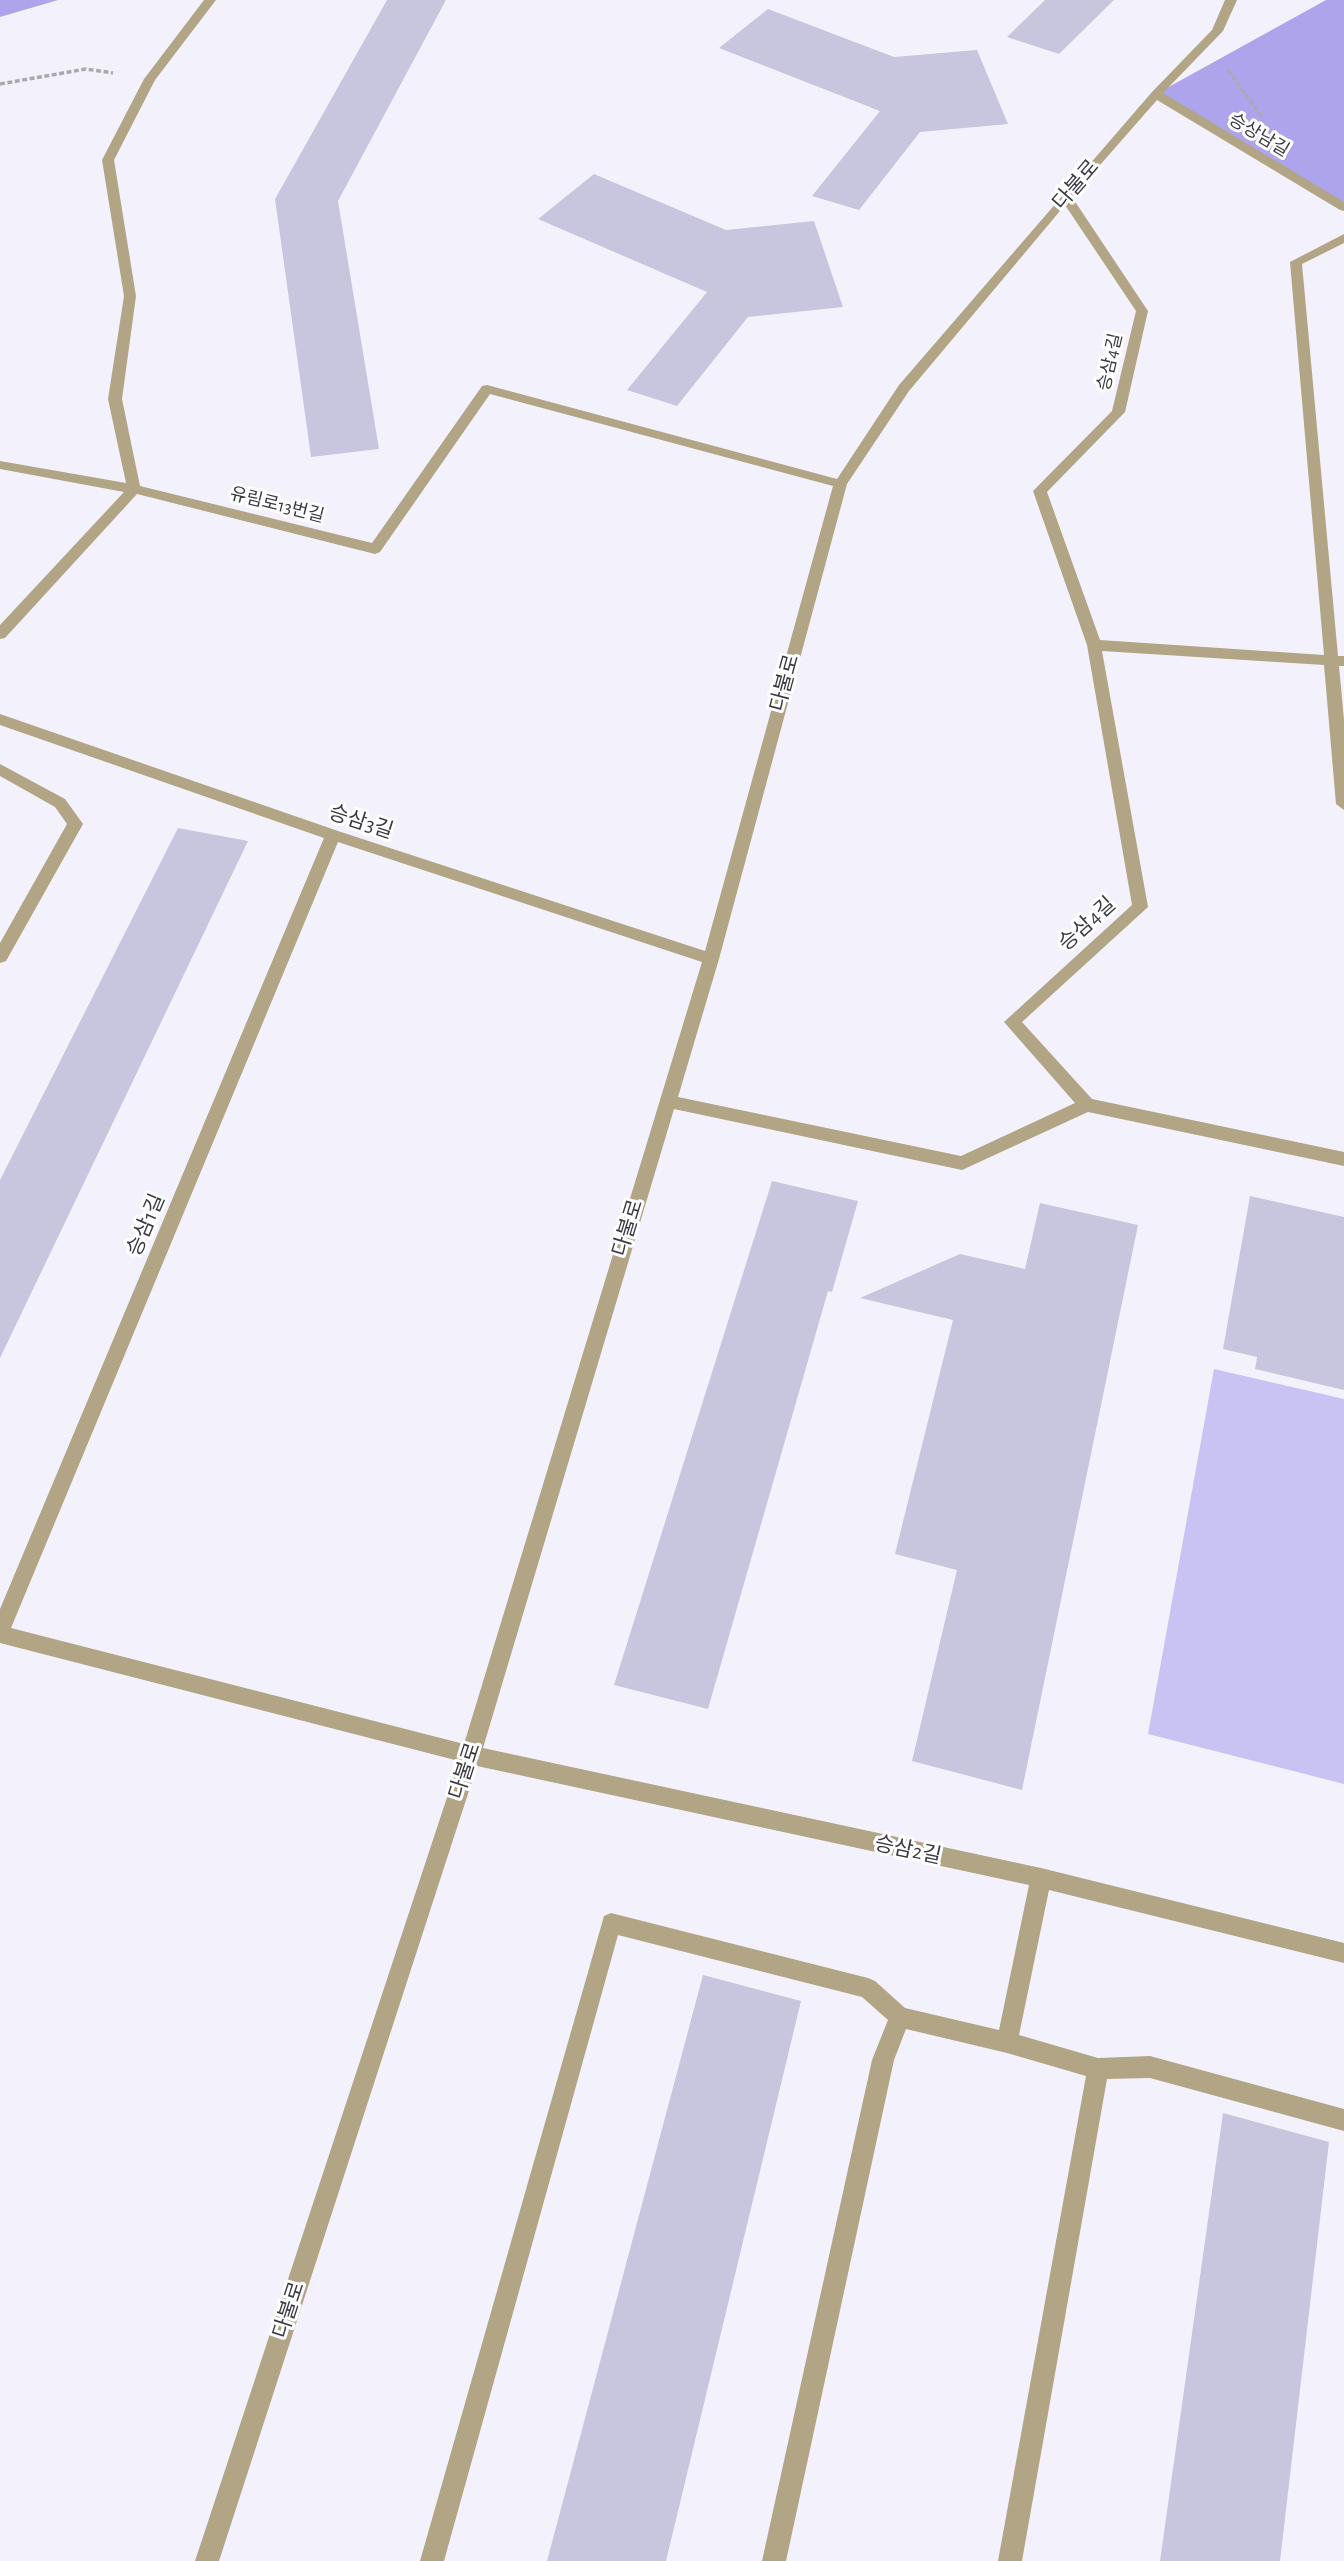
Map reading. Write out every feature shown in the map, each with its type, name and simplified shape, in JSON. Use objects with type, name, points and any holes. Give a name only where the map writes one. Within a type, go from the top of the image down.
[{"type":"street","points":[[134,489],[114,399],[130,296],[108,160],[150,79],[210,0]]},
{"type":"street","name":"다불로","points":[[207,2561],[471,1755],[711,959],[840,484],[904,388],[1156,94],[1217,31],[1231,0]]},
{"type":"street","name":"승상남길","points":[[1156,94],[1344,207]]},
{"type":"street","name":"승삼4길","points":[[1066,197],[1142,311],[1118,412],[1040,491],[1094,645],[1140,907],[1012,1022],[1087,1105]]},
{"type":"street","points":[[1344,238],[1296,262],[1338,661],[1344,804]]},
{"type":"street","name":"유림로13번길","points":[[134,489],[375,549],[487,389],[840,484]]},
{"type":"street","points":[[0,465],[134,489]]},
{"type":"street","points":[[0,634],[134,489]]},
{"type":"street","points":[[1094,645],[1338,661]]},
{"type":"street","name":"승삼3길","points":[[0,719],[333,835],[711,959]]},
{"type":"street","points":[[0,769],[60,803],[75,824],[0,957]]},
{"type":"street","name":"승삼1길","points":[[333,835],[0,1633],[471,1755]]},
{"type":"street","points":[[666,1101],[962,1163],[1087,1105],[1344,1159]]},
{"type":"street","name":"승삼2길","points":[[471,1755],[1041,1878],[1344,1953]]},
{"type":"street","points":[[1007,2042],[1041,1878]]},
{"type":"street","points":[[432,2561],[611,1923],[868,1988],[900,2017],[1007,2042],[1098,2069],[1150,2067],[1344,2120]]},
{"type":"street","points":[[774,2561],[883,2060],[900,2017]]},
{"type":"street","points":[[1010,2561],[1098,2069]]},
{"type":"path","points":[[1205,43],[1267,123]]},
{"type":"path","points":[[0,84],[86,69],[150,79]]},
{"type":"shaded area","points":[[0,0],[58,0],[0,17]]},
{"type":"shaded area","points":[[1326,0],[1344,0],[1344,205],[1156,94]]},
{"type":"shaded area","points":[[1214,1369],[1344,1399],[1344,1784],[1148,1734]]},
{"type":"building","points":[[387,0],[446,0],[338,201],[379,449],[311,457],[275,199]]},
{"type":"building","points":[[1045,0],[1114,0],[1059,54],[1007,37]]},
{"type":"building","points":[[768,9],[894,57],[977,50],[1008,124],[920,132],[859,210],[812,196],[880,111],[719,48]]},
{"type":"building","points":[[594,174],[726,230],[814,221],[843,307],[748,317],[677,406],[627,390],[707,292],[538,219]]},
{"type":"building","points":[[178,828],[248,841],[0,1358],[0,1180]]},
{"type":"building","points":[[772,1181],[858,1201],[832,1292],[828,1291],[708,1709],[614,1685]]},
{"type":"building","points":[[1250,1196],[1344,1217],[1344,1390],[1255,1369],[1257,1357],[1223,1349]]},
{"type":"building","points":[[1040,1203],[1138,1225],[1022,1790],[912,1761],[957,1570],[895,1554],[953,1320],[860,1298],[960,1254],[1025,1269]]},
{"type":"building","points":[[703,1975],[801,2001],[666,2561],[547,2561]]},
{"type":"building","points":[[1223,2113],[1329,2142],[1280,2561],[1160,2561]]}]
